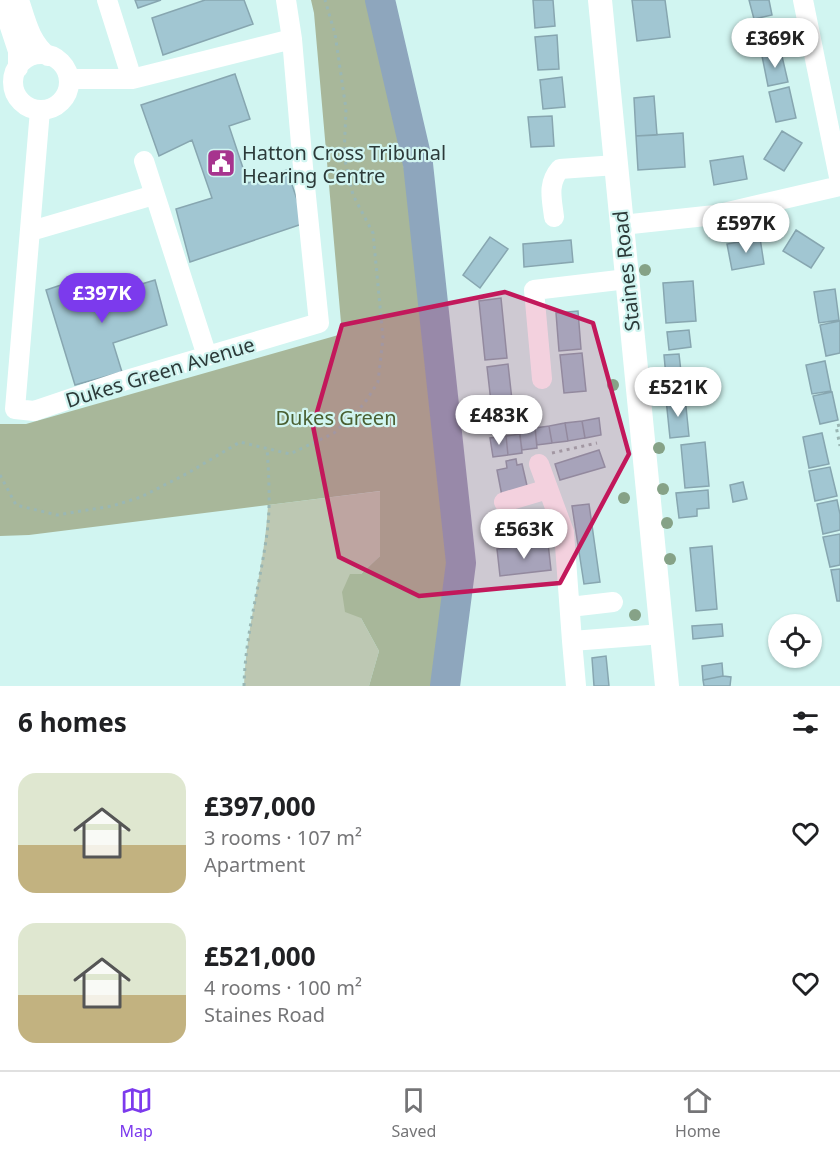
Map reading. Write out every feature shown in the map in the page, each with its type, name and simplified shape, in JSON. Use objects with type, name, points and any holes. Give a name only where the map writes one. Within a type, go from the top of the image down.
[{"type":"main road","name":"Staines Road","points":[[600,0],[667,686]]},
{"type":"street","points":[[1,0],[18,51],[11,79],[16,93],[25,105],[40,110],[50,109],[65,98],[69,88],[69,79],[62,64],[48,56],[33,40],[19,0]]},
{"type":"street","points":[[107,0],[132,79]]},
{"type":"street","name":"Dukes Green Avenue","points":[[40,110],[31,231],[8,409],[34,411],[123,381],[319,322],[292,39],[286,0]]},
{"type":"street","points":[[622,225],[716,215],[840,184],[803,0]]},
{"type":"street","points":[[69,79],[132,79],[292,39]]},
{"type":"street","points":[[11,79],[27,59],[33,56],[48,56]]},
{"type":"street","points":[[144,161],[207,356]]},
{"type":"street","points":[[554,217],[551,188],[553,177],[560,169],[616,165]]},
{"type":"street","points":[[31,231],[154,195]]},
{"type":"street","points":[[542,379],[534,290],[627,279]]},
{"type":"street","points":[[544,459],[548,489],[564,532],[576,686]]},
{"type":"street","points":[[504,502],[548,489]]},
{"type":"street","points":[[500,538],[564,532]]},
{"type":"street","points":[[570,607],[613,602]]},
{"type":"street","points":[[572,641],[662,634]]},
{"type":"path","points":[[840,425],[836,426],[840,446]]},
{"type":"path","points":[[544,459],[597,443]]},
{"type":"path","points":[[244,686],[247,644],[267,538],[269,484],[267,448]]},
{"type":"highlighted area","points":[[505,292],[593,323],[629,454],[560,583],[419,596],[339,557],[313,426],[342,325]]},
{"type":"green space","name":"Dukes Green","points":[[311,0],[371,0],[386,61],[416,240],[452,567],[438,686],[369,686],[379,651],[361,618],[345,612],[342,592],[350,574],[361,574],[380,556],[380,491],[29,535],[0,536],[0,424],[26,424],[342,334]]},
{"type":"green space","points":[[381,491],[380,556],[361,574],[361,618],[379,651],[369,686],[244,686],[245,663],[268,505]]},
{"type":"building","points":[[135,0],[161,0],[138,8]]},
{"type":"building","points":[[205,0],[244,0],[253,24],[163,55],[152,18]]},
{"type":"building","points":[[533,0],[553,0],[555,26],[535,28]]},
{"type":"building","points":[[632,0],[665,0],[670,37],[637,41]]},
{"type":"building","points":[[749,0],[769,0],[772,15],[754,19]]},
{"type":"building","points":[[775,19],[781,48],[761,52],[755,23]]},
{"type":"building","points":[[557,35],[559,69],[538,70],[535,37]]},
{"type":"building","points":[[781,52],[788,82],[768,86],[762,56]]},
{"type":"building","name":"Hatton Cross Tribunal Hearing Centre","points":[[235,74],[250,119],[229,126],[248,183],[287,170],[305,223],[190,262],[176,209],[212,198],[192,140],[159,156],[141,105]]},
{"type":"building","points":[[562,77],[565,107],[543,109],[540,80]]},
{"type":"building","points":[[789,87],[796,118],[776,122],[769,92]]},
{"type":"building","points":[[654,96],[657,135],[636,136],[634,98]]},
{"type":"building","points":[[552,116],[554,146],[531,147],[528,117]]},
{"type":"building","points":[[782,131],[802,143],[784,171],[764,159]]},
{"type":"building","points":[[683,133],[685,167],[638,170],[636,136]]},
{"type":"building","points":[[743,156],[747,179],[714,185],[710,161]]},
{"type":"building","points":[[796,230],[824,248],[811,268],[783,251]]},
{"type":"building","points":[[490,237],[508,249],[480,288],[463,275]]},
{"type":"building","points":[[760,238],[764,264],[732,270],[727,244]]},
{"type":"building","points":[[571,240],[573,262],[524,267],[523,244]]},
{"type":"building","points":[[91,275],[98,297],[155,280],[167,325],[113,343],[122,372],[75,385],[46,290]]},
{"type":"building","points":[[693,281],[696,321],[666,323],[663,283]]},
{"type":"building","points":[[835,289],[839,320],[819,323],[814,292]]},
{"type":"building","points":[[501,298],[507,358],[485,360],[479,301]]},
{"type":"building","points":[[578,311],[581,349],[559,351],[556,313]]},
{"type":"building","points":[[840,321],[840,353],[826,356],[820,325]]},
{"type":"building","points":[[689,330],[691,347],[669,350],[667,332]]},
{"type":"building","points":[[582,353],[586,391],[564,393],[560,355]]},
{"type":"building","points":[[679,354],[684,398],[668,399],[664,355]]},
{"type":"building","points":[[825,361],[831,391],[812,394],[806,365]]},
{"type":"building","points":[[508,364],[512,400],[491,402],[487,367]]},
{"type":"building","points":[[832,392],[838,420],[820,424],[813,396]]},
{"type":"building","points":[[685,397],[689,436],[670,438],[666,399]]},
{"type":"building","points":[[599,418],[601,435],[585,438],[582,421]]},
{"type":"building","points":[[582,421],[585,438],[568,441],[565,423]]},
{"type":"building","points":[[565,423],[568,441],[552,443],[549,426]]},
{"type":"building","points":[[549,426],[552,443],[537,445],[535,428]]},
{"type":"building","points":[[535,428],[537,448],[522,450],[519,430]]},
{"type":"building","points":[[822,433],[829,464],[809,468],[803,437]]},
{"type":"building","points":[[520,434],[522,453],[508,455],[506,436]]},
{"type":"building","points":[[506,436],[508,455],[493,457],[490,438]]},
{"type":"building","points":[[705,442],[709,486],[685,488],[681,445]]},
{"type":"building","points":[[599,450],[605,467],[560,480],[555,464]]},
{"type":"building","points":[[516,459],[517,465],[522,464],[528,490],[502,496],[497,470],[507,468],[506,461]]},
{"type":"building","points":[[830,467],[837,496],[815,501],[809,471]]},
{"type":"building","points":[[743,482],[747,499],[733,502],[730,485]]},
{"type":"building","points":[[708,490],[709,508],[697,509],[697,516],[679,518],[676,493]]},
{"type":"building","points":[[837,500],[840,530],[823,534],[817,504]]},
{"type":"building","points":[[589,504],[600,582],[584,584],[572,506]]},
{"type":"building","points":[[840,534],[840,565],[830,567],[823,537]]},
{"type":"building","points":[[548,543],[551,570],[500,576],[497,549]]},
{"type":"building","points":[[712,546],[717,609],[696,611],[690,548]]},
{"type":"building","points":[[840,569],[840,601],[837,601],[831,570]]},
{"type":"building","points":[[722,624],[723,636],[693,639],[692,626]]},
{"type":"building","points":[[606,656],[609,686],[594,686],[592,658]]},
{"type":"building","points":[[722,663],[723,676],[703,680],[702,666]]},
{"type":"building","points":[[723,676],[731,677],[730,686],[704,686],[703,680]]},
{"type":"waterway","points":[[380,0],[418,164],[461,563],[445,686]]},
{"type":"place","name":"Hatton Cross Tribunal Hearing Centre","points":[[221,163]]}]
